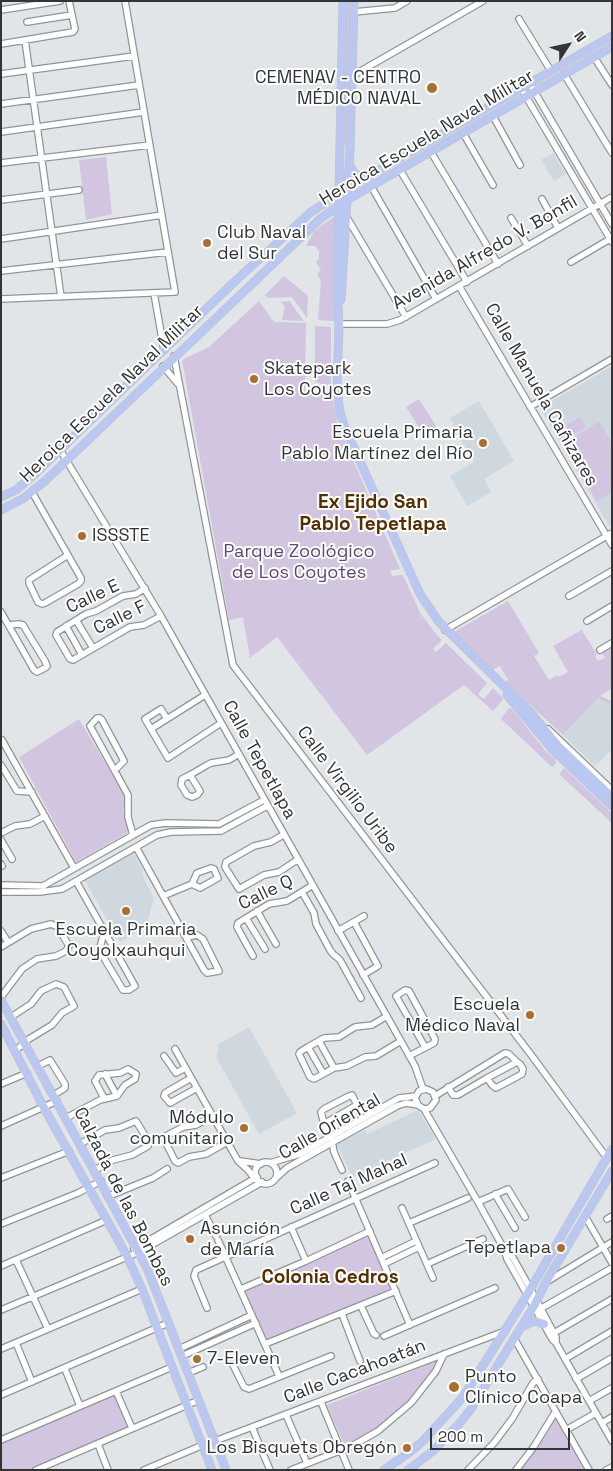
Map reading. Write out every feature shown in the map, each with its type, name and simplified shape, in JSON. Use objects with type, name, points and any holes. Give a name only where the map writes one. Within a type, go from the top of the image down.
[{"type":"main road","points":[[343,1],[338,195],[337,288],[339,324],[337,389],[345,428],[420,594],[429,609],[445,630],[532,714],[552,739],[612,797]]},
{"type":"main road","points":[[339,310],[348,188],[354,1]]},
{"type":"main road","name":"Heroica Escuela Naval Militar","points":[[1,498],[25,483],[232,284],[311,212],[365,178],[612,36]]},
{"type":"main road","name":"Heroica Escuela Naval Militar","points":[[1,510],[17,503],[32,492],[66,461],[163,366],[320,218],[347,200],[612,47]]},
{"type":"main road","points":[[349,163],[355,174],[365,178]]},
{"type":"main road","points":[[232,284],[240,293]]},
{"type":"main road","points":[[505,688],[510,700],[552,750],[612,806]]},
{"type":"main road","name":"Calzada de las Bombas","points":[[1,998],[138,1249],[226,1470]]},
{"type":"main road","name":"Calzada de las Bombas","points":[[1,1024],[44,1108],[127,1256],[158,1328],[212,1470]]},
{"type":"main road","points":[[384,1470],[423,1441],[463,1397],[505,1331],[612,1149]]},
{"type":"main road","points":[[408,1470],[420,1466],[471,1409],[520,1328],[537,1305],[546,1282],[612,1171]]},
{"type":"main road","points":[[520,1328],[534,1321],[544,1324]]},
{"type":"street","points":[[1,10],[60,1]]},
{"type":"street","points":[[1,44],[73,32],[75,29],[69,1]]},
{"type":"street","points":[[1,299],[176,292],[125,1]]},
{"type":"street","points":[[354,12],[395,8],[407,1]]},
{"type":"street","points":[[352,76],[484,1]]},
{"type":"street","points":[[27,22],[72,15]]},
{"type":"street","points":[[519,19],[551,71]]},
{"type":"street","points":[[25,40],[61,297]]},
{"type":"street","points":[[1,74],[134,56]]},
{"type":"street","points":[[594,57],[612,85]]},
{"type":"street","points":[[564,74],[612,153]]},
{"type":"street","points":[[530,84],[612,224]]},
{"type":"street","points":[[1,104],[140,85]]},
{"type":"street","points":[[521,88],[611,241],[572,262]]},
{"type":"street","points":[[1,132],[144,112]]},
{"type":"street","points":[[493,116],[520,164]]},
{"type":"street","points":[[463,133],[493,186]]},
{"type":"street","points":[[1,163],[150,145]]},
{"type":"street","points":[[431,152],[498,264]]},
{"type":"street","points":[[400,170],[467,282]]},
{"type":"street","points":[[371,186],[436,299]]},
{"type":"street","points":[[1,200],[79,190]]},
{"type":"street","name":"Avenida Alfredo V. Bonfil","points":[[339,324],[387,324],[406,317],[612,196]]},
{"type":"street","points":[[542,199],[558,228]]},
{"type":"street","points":[[1,239],[162,215]]},
{"type":"street","points":[[346,216],[406,317]]},
{"type":"street","points":[[511,218],[528,246]]},
{"type":"street","points":[[1,271],[168,252]]},
{"type":"street","name":"Calle Manuela Cañizares","points":[[459,286],[586,507],[609,534],[612,545]]},
{"type":"street","points":[[154,293],[164,350]]},
{"type":"street","name":"Calle Virgilio Uribe","points":[[174,356],[233,665],[532,1056],[607,1158]]},
{"type":"street","points":[[530,407],[612,359]]},
{"type":"street","name":"Calle Virgilio Uribe","points":[[163,366],[180,388]]},
{"type":"street","name":"Calle Tepetlapa","points":[[60,450],[161,616],[297,860],[401,1041],[420,1077],[423,1089]]},
{"type":"street","points":[[32,492],[68,555],[81,578],[81,581],[42,604],[38,602],[28,583],[29,580],[68,555]]},
{"type":"street","points":[[445,630],[609,534]]},
{"type":"street","points":[[570,596],[612,571]]},
{"type":"street","name":"Calle E","points":[[82,655],[70,660],[56,635],[57,632],[86,614],[96,611],[118,598],[133,595],[145,588]]},
{"type":"street","points":[[587,621],[612,606]]},
{"type":"street","points":[[1,612],[34,670],[37,672],[45,668],[47,666],[45,661],[23,625],[9,625]]},
{"type":"street","name":"Calle F","points":[[82,655],[130,627],[144,625],[161,616]]},
{"type":"street","points":[[76,620],[93,648]]},
{"type":"street","points":[[66,626],[82,655]]},
{"type":"street","points":[[600,650],[612,643]]},
{"type":"street","points":[[151,729],[205,695]]},
{"type":"street","points":[[167,719],[161,709],[147,717],[146,721],[168,758],[221,723]]},
{"type":"street","points":[[532,714],[612,790]]},
{"type":"street","points":[[115,770],[124,761],[102,720],[97,718],[90,726],[128,795],[128,817],[132,835]]},
{"type":"street","points":[[2,740],[74,868]]},
{"type":"street","points":[[190,775],[200,793],[192,798],[180,782],[182,779],[211,763],[229,760],[239,754]]},
{"type":"street","points":[[1,765],[17,791],[32,792]]},
{"type":"street","points":[[1,886],[43,886],[143,829],[158,824],[219,824],[264,800]]},
{"type":"street","points":[[1,892],[40,892],[62,889],[136,847],[148,838],[171,832],[221,831],[267,806]]},
{"type":"street","points":[[1,833],[15,826],[30,824],[45,816]]},
{"type":"street","points":[[143,829],[148,838]]},
{"type":"street","points":[[284,835],[272,842],[254,846],[225,864],[239,888],[264,874],[279,872],[297,860]]},
{"type":"street","points":[[1,840],[12,858]]},
{"type":"street","points":[[136,847],[204,970],[207,973],[219,971],[203,939],[197,935],[187,937]]},
{"type":"street","points":[[56,878],[62,889]]},
{"type":"street","points":[[76,882],[135,986],[129,990],[123,990],[101,953],[100,947],[104,933]]},
{"type":"street","points":[[164,896],[192,884]]},
{"type":"street","name":"Calle Q","points":[[253,956],[237,927],[238,923],[273,903],[287,901],[313,885]]},
{"type":"street","points":[[302,892],[314,913],[316,924],[332,954],[340,960],[362,998]]},
{"type":"street","points":[[257,911],[276,944]]},
{"type":"street","points":[[338,931],[364,916]]},
{"type":"street","points":[[246,918],[265,950]]},
{"type":"street","points":[[354,922],[378,966],[363,975]]},
{"type":"street","points":[[1,947],[36,927],[55,924],[69,946],[68,949],[56,956],[37,960],[18,972],[1,998]]},
{"type":"street","points":[[1,931],[8,942]]},
{"type":"street","points":[[11,1016],[31,1004],[41,991],[52,985],[64,987],[74,1006],[62,1013],[52,1026],[15,1051]]},
{"type":"street","points":[[409,1056],[434,1043],[435,1039],[409,991],[405,990],[396,996],[425,1047]]},
{"type":"street","points":[[386,1016],[372,1025],[355,1027],[339,1037],[324,1038],[299,1054],[310,1077],[314,1079],[334,1068],[347,1066],[365,1057],[376,1056],[401,1041]]},
{"type":"street","points":[[319,1041],[334,1068]]},
{"type":"street","points":[[308,1047],[323,1074]]},
{"type":"street","points":[[175,1049],[238,1161],[262,1182]]},
{"type":"street","points":[[435,1096],[505,1053],[510,1054],[523,1069],[522,1074],[499,1087],[494,1088],[488,1078]]},
{"type":"street","points":[[164,1056],[176,1073],[186,1068]]},
{"type":"street","points":[[1,1126],[44,1108],[64,1088],[65,1084],[50,1060],[38,1066]]},
{"type":"street","points":[[448,1087],[455,1096],[517,1062]]},
{"type":"street","points":[[66,1118],[104,1098],[118,1096],[125,1085],[135,1079],[136,1074],[128,1069],[120,1073],[99,1075],[95,1081],[104,1098]]},
{"type":"street","points":[[1,1084],[27,1073]]},
{"type":"street","points":[[105,1074],[118,1096]]},
{"type":"street","points":[[191,1078],[165,1093],[164,1096],[170,1103],[197,1088]]},
{"type":"street","points":[[432,1120],[432,1107],[435,1103],[435,1096],[432,1091],[423,1089],[416,1096],[418,1105],[424,1109],[432,1120],[504,1249],[507,1259],[554,1333],[556,1343]]},
{"type":"street","points":[[324,1124],[357,1105],[354,1097],[352,1095],[349,1096],[321,1112],[324,1124],[332,1139],[334,1152],[342,1170]]},
{"type":"street","name":"Calle Oriental","points":[[138,1249],[205,1215],[262,1182],[270,1183],[312,1150],[400,1101],[416,1096]]},
{"type":"street","name":"Calle Oriental","points":[[400,1101],[418,1105]]},
{"type":"street","points":[[424,1109],[432,1107]]},
{"type":"street","points":[[213,1116],[196,1125],[183,1127],[165,1138],[175,1161],[178,1163],[206,1154],[227,1142]]},
{"type":"street","points":[[80,1144],[105,1130],[119,1128],[136,1120],[149,1144],[132,1156],[113,1160],[95,1170]]},
{"type":"street","name":"Calle Oriental","points":[[127,1256],[256,1178],[256,1170],[261,1164],[294,1157],[312,1150]]},
{"type":"street","points":[[1,1178],[69,1152]]},
{"type":"street","points":[[238,1161],[261,1164]]},
{"type":"street","name":"Calle Oriental","points":[[270,1163],[276,1169],[276,1178]]},
{"type":"street","name":"Calle Taj Mahal","points":[[207,1308],[194,1272],[435,1163]]},
{"type":"street","points":[[109,1196],[152,1178],[167,1169]]},
{"type":"street","points":[[1,1224],[89,1188],[101,1181]]},
{"type":"street","points":[[348,1181],[410,1325]]},
{"type":"street","points":[[603,1186],[612,1182]]},
{"type":"street","points":[[478,1202],[508,1189],[525,1217]]},
{"type":"street","points":[[496,1194],[516,1228]]},
{"type":"street","points":[[409,1224],[468,1198]]},
{"type":"street","points":[[402,1208],[433,1278]]},
{"type":"street","points":[[205,1215],[241,1289],[279,1376]]},
{"type":"street","points":[[585,1216],[612,1263]]},
{"type":"street","points":[[1,1266],[107,1220]]},
{"type":"street","points":[[291,1227],[306,1261]]},
{"type":"street","points":[[241,1289],[370,1231]]},
{"type":"street","points":[[427,1264],[483,1239]]},
{"type":"street","points":[[382,1261],[416,1241]]},
{"type":"street","points":[[546,1282],[612,1242]]},
{"type":"street","points":[[382,1261],[419,1247]]},
{"type":"street","points":[[1,1310],[127,1256]]},
{"type":"street","points":[[16,1260],[48,1329]]},
{"type":"street","points":[[537,1305],[612,1268]]},
{"type":"street","points":[[384,1336],[495,1288]]},
{"type":"street","points":[[1,1349],[142,1289]]},
{"type":"street","points":[[265,1344],[396,1291]]},
{"type":"street","points":[[554,1333],[612,1299]]},
{"type":"street","points":[[537,1305],[552,1339],[612,1441]]},
{"type":"street","points":[[362,1306],[376,1335]]},
{"type":"street","points":[[342,1314],[360,1362]]},
{"type":"street","points":[[180,1353],[217,1331],[252,1315]]},
{"type":"street","points":[[1,1395],[168,1323]]},
{"type":"street","points":[[180,1353],[220,1339],[256,1323]]},
{"type":"street","points":[[217,1331],[220,1339]]},
{"type":"street","name":"Calle Cacahoatán","points":[[215,1442],[505,1331]]},
{"type":"street","points":[[565,1359],[612,1331]]},
{"type":"street","points":[[514,1338],[589,1470]]},
{"type":"street","points":[[16,1343],[32,1382]]},
{"type":"street","points":[[291,1470],[341,1451],[378,1431],[411,1403],[436,1371],[444,1354]]},
{"type":"street","points":[[232,1363],[246,1390],[331,1356]]},
{"type":"street","points":[[576,1379],[612,1358]]},
{"type":"street","points":[[1,1440],[172,1367]]},
{"type":"street","points":[[188,1373],[203,1367]]},
{"type":"street","points":[[65,1368],[80,1406]]},
{"type":"street","points":[[468,1470],[494,1443],[538,1379]]},
{"type":"street","points":[[589,1401],[612,1388]]},
{"type":"street","points":[[116,1391],[132,1428]]},
{"type":"street","points":[[36,1470],[199,1400]]},
{"type":"street","points":[[321,1402],[349,1470]]},
{"type":"street","points":[[516,1470],[556,1412]]},
{"type":"street","points":[[566,1430],[596,1413]]},
{"type":"street","points":[[286,1415],[307,1463]]},
{"type":"street","points":[[602,1423],[612,1417]]},
{"type":"street","points":[[252,1428],[270,1470]]},
{"type":"street","points":[[98,1444],[108,1470]]},
{"type":"street","points":[[144,1470],[202,1445]]},
{"type":"street","points":[[606,1470],[612,1467]]},
{"type":"shaded area","points":[[553,153],[566,174],[554,181],[541,160]]},
{"type":"shaded area","points":[[612,366],[612,524],[609,526],[540,408]]},
{"type":"shaded area","name":"Escuela Primaria Pablo Martínez del Río","points":[[479,401],[514,461],[484,479],[491,492],[467,506],[450,476],[474,462],[452,425],[454,424],[450,418]]},
{"type":"shaded area","points":[[598,697],[612,704],[612,750],[595,766],[563,735]]},
{"type":"shaded area","points":[[132,851],[154,898],[148,926],[120,942],[84,879]]},
{"type":"shaded area","points":[[249,1027],[297,1113],[259,1134],[216,1057],[219,1048],[217,1045]]},
{"type":"shaded area","points":[[418,1110],[436,1139],[352,1177],[337,1144],[365,1130],[367,1134]]},
{"type":"green space","points":[[347,1],[352,1],[347,145],[343,145]]},
{"type":"green space","points":[[106,157],[112,214],[86,220],[79,160]]},
{"type":"green space","points":[[336,215],[334,321],[318,320],[321,281],[317,274],[321,270],[316,262],[319,258],[319,251],[315,246],[306,246],[314,231]]},
{"type":"green space","points":[[284,276],[308,296],[307,318],[292,297],[268,298],[265,295]]},
{"type":"green space","name":"Parque Zoológico de Los Coyotes","points":[[259,301],[274,322],[306,323],[305,390],[332,395],[338,425],[400,569],[390,571],[392,576],[403,575],[420,613],[442,640],[433,649],[436,652],[446,643],[487,683],[478,694],[484,699],[493,688],[503,698],[493,711],[464,685],[367,755],[277,637],[250,658],[243,617],[229,620],[182,360],[209,347]]},
{"type":"green space","points":[[290,301],[304,321],[282,320],[285,307],[281,302]]},
{"type":"green space","points":[[315,326],[331,327],[331,386],[315,382]]},
{"type":"green space","points":[[419,399],[438,429],[425,437],[406,407]]},
{"type":"green space","points":[[580,417],[586,427],[562,441],[556,431]]},
{"type":"green space","points":[[599,422],[612,443],[612,492],[597,501],[563,443]]},
{"type":"green space","points":[[508,601],[539,653],[534,656],[549,680],[568,672],[553,646],[582,630],[597,655],[595,656],[598,661],[605,658],[602,653],[612,648],[612,688],[600,696],[612,701],[612,704],[598,698],[563,735],[505,682],[508,680],[500,666],[493,670],[454,632]]},
{"type":"green space","points":[[509,708],[513,710],[545,750],[555,759],[556,763],[552,767],[501,719]]},
{"type":"green space","points":[[79,719],[128,801],[123,810],[129,832],[76,862],[19,757]]},
{"type":"green space","points":[[564,768],[612,813],[612,823],[559,774]]},
{"type":"green space","points":[[369,1235],[395,1290],[268,1344],[245,1290]]},
{"type":"green space","points":[[437,1361],[431,1374],[408,1403],[376,1431],[344,1445],[327,1405]]},
{"type":"green space","points":[[119,1394],[133,1427],[31,1470],[1,1470],[1,1441]]},
{"type":"green space","points":[[556,1416],[586,1470],[517,1470]]},
{"type":"place","name":"CEMENAV - CENTRO MÉDICO NAVAL","points":[[432,88]]},
{"type":"place","name":"Club Naval del Sur","points":[[207,243]]},
{"type":"place","name":"Skatepark Los Coyotes","points":[[254,379]]},
{"type":"place","name":"Escuela Primaria Pablo Martínez del Río","points":[[483,443]]},
{"type":"place","name":"ISSSTE","points":[[82,536]]},
{"type":"place","name":"Escuela Primaria Coyolxauhqui","points":[[126,911]]},
{"type":"place","name":"Escuela Médico Naval","points":[[530,1015]]},
{"type":"place","name":"Módulo comunitario","points":[[244,1128]]},
{"type":"place","name":"Asunción de María","points":[[190,1239]]},
{"type":"place","name":"Tepetlapa","points":[[561,1248]]},
{"type":"place","name":"7-Eleven","points":[[197,1359]]},
{"type":"place","name":"Punto Clínico Coapa","points":[[454,1387]]},
{"type":"place","name":"Los Bisquets Obregón","points":[[407,1448]]},
{"type":"district","name":"Ex Ejido San Pablo Tepetlapa","points":[[373,514]]},
{"type":"district","name":"Colonia Cedros","points":[[330,1278]]}]
